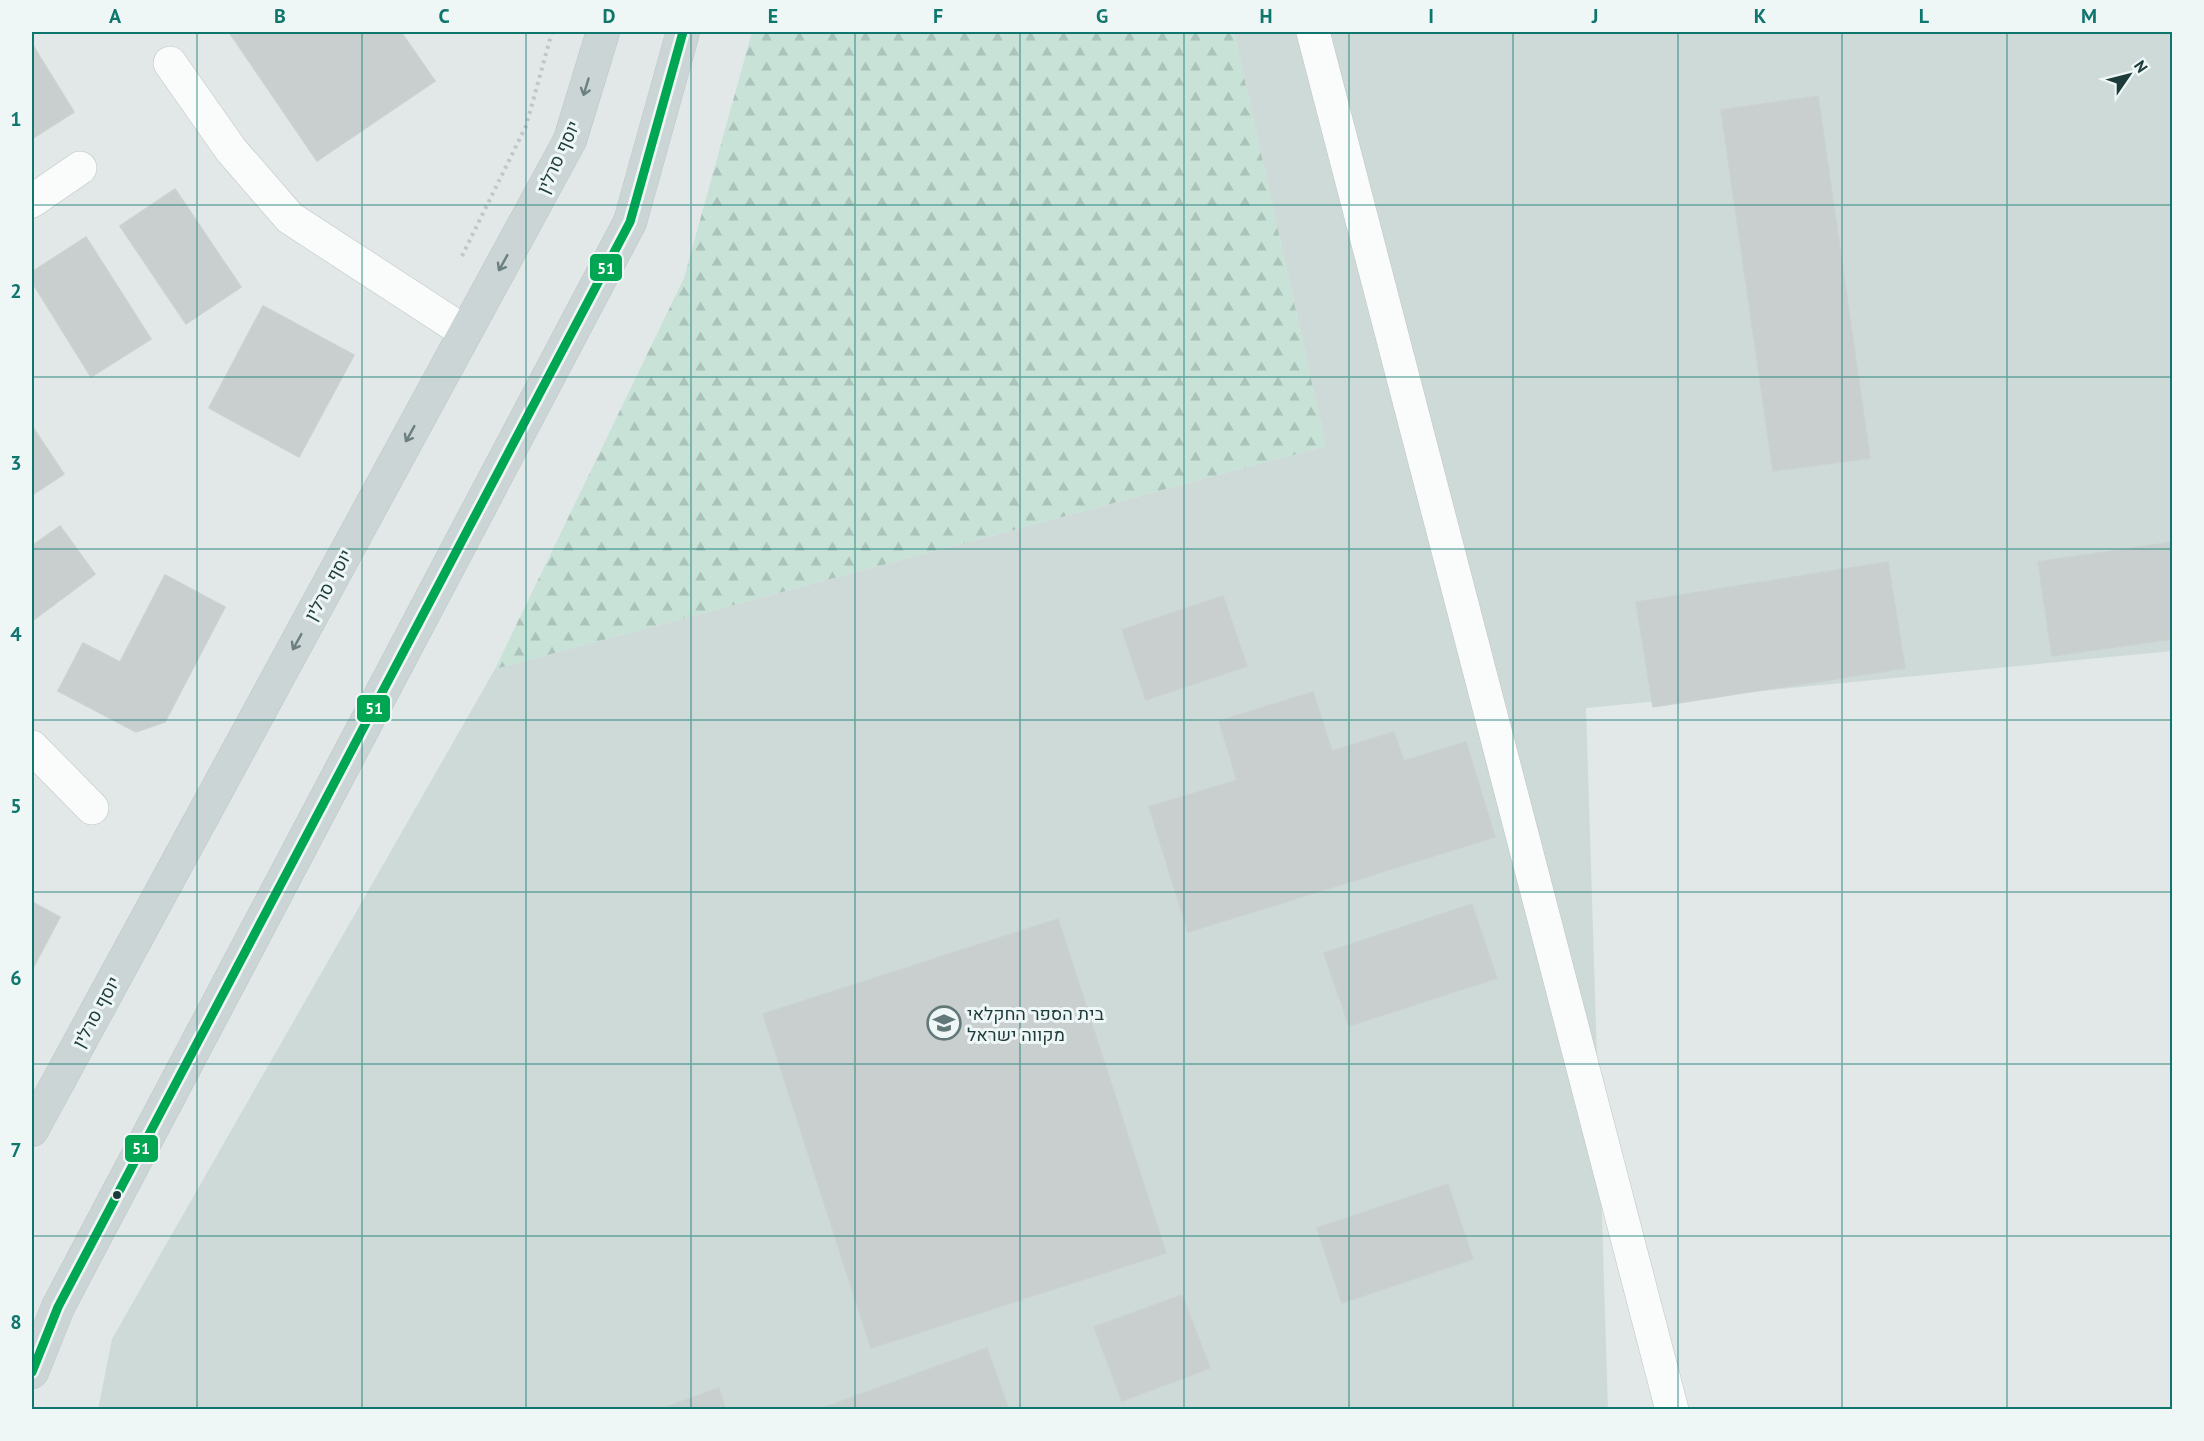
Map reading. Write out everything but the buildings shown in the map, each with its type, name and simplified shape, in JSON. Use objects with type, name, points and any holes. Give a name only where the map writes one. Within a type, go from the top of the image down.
[{"type":"main road","name":"יוסף סרלין","points":[[32,1130],[570,140],[603,32]]},
{"type":"main road","points":[[32,1372],[45,1307],[630,222],[683,32]]},
{"type":"street","points":[[1314,32],[1672,1410]]},
{"type":"street","points":[[170,63],[231,150],[290,218],[465,332]]},
{"type":"street","points":[[32,201],[80,168]]},
{"type":"street","points":[[32,747],[92,808]]},
{"type":"shaded area","name":"בית הספר החקלאי מקווה ישראל","points":[[1234,32],[2172,32],[2172,651],[1586,708],[1608,1409],[98,1410],[112,1339],[495,669],[1326,446]]},
{"type":"green space","points":[[752,32],[1234,32],[1326,446],[495,669],[684,278]]},
{"type":"transit line","name":"51","points":[[32,1372],[58,1307],[630,222],[683,32]]},
{"type":"place","name":"בית הספר החקלאי מקווה ישראל","points":[[944,1023]]}]
